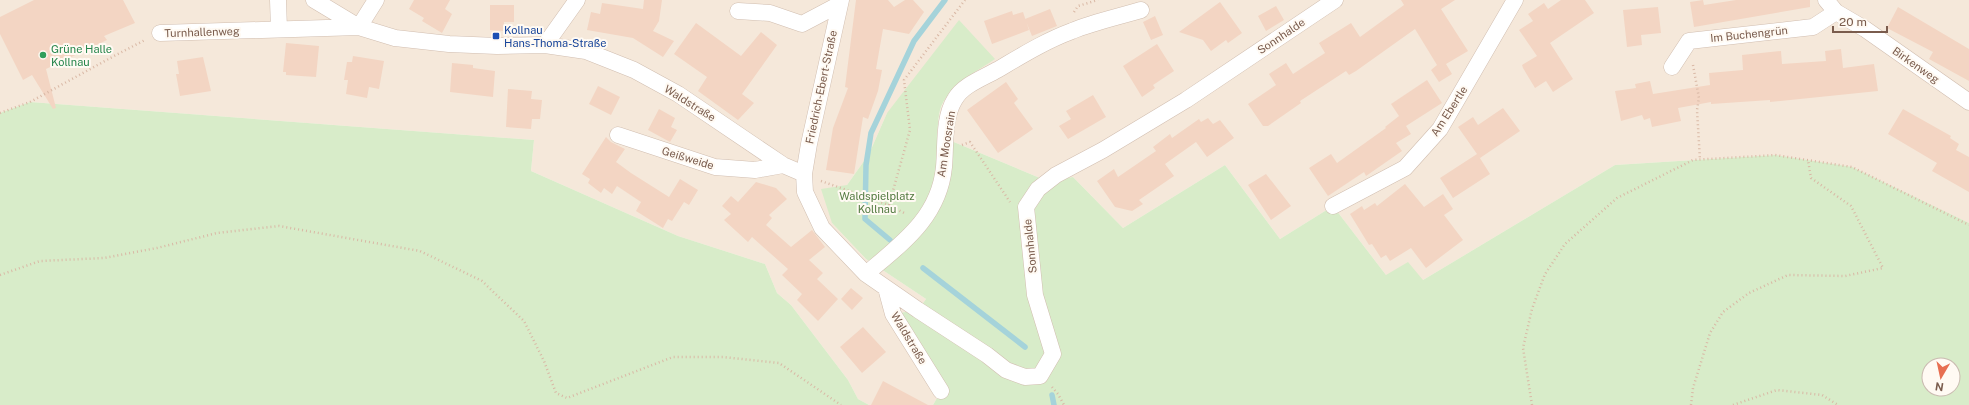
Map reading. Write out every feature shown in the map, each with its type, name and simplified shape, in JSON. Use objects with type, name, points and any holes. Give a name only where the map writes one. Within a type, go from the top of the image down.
[{"type":"street","points":[[278,0],[280,29]]},
{"type":"street","name":"Waldstraße","points":[[314,0],[359,27],[395,38],[449,44],[497,46],[545,45],[586,51],[634,70],[678,94],[783,165],[804,174]]},
{"type":"street","points":[[359,27],[376,0]]},
{"type":"street","points":[[545,45],[577,0]]},
{"type":"street","name":"Sonnhalde","points":[[1040,376],[1053,354],[1035,295],[1026,207],[1038,189],[1056,175],[1103,150],[1186,100],[1334,0]]},
{"type":"street","name":"Am Ebertle","points":[[1333,206],[1405,168],[1425,146],[1440,129],[1515,0]]},
{"type":"street","points":[[738,11],[770,13],[802,24],[840,2]]},
{"type":"street","name":"Friedrich-Ebert-Straße","points":[[804,174],[809,144],[840,2]]},
{"type":"street","name":"Im Buchengrün","points":[[1689,41],[1812,27],[1831,6]]},
{"type":"street","name":"Birkenweg","points":[[1831,6],[1969,102]]},
{"type":"street","name":"Am Moosrain","points":[[866,274],[908,239],[922,224],[935,197],[943,170],[949,112],[955,98],[968,86],[1042,44],[1066,33],[1141,10]]},
{"type":"street","name":"Turnhallenweg","points":[[160,33],[359,27]]},
{"type":"street","points":[[1672,67],[1689,41]]},
{"type":"street","name":"Geißweide","points":[[618,135],[715,167],[755,170],[783,165]]},
{"type":"street","points":[[804,174],[805,192],[822,228],[866,274],[987,355],[1006,370],[1025,377],[1040,376]]},
{"type":"street","name":"Waldstraße","points":[[886,288],[893,314],[941,391]]},
{"type":"path","points":[[889,205],[910,130],[904,80],[965,0]]},
{"type":"path","name":"Turnhallenweg","points":[[0,113],[30,102],[114,56],[160,33]]},
{"type":"path","points":[[1689,41],[1699,98],[1697,110],[1700,160]]},
{"type":"path","points":[[970,142],[1012,204]]},
{"type":"path","points":[[1532,405],[1523,348],[1532,309],[1545,274],[1565,244],[1617,198],[1693,160],[1775,155],[1852,167],[1969,225]]},
{"type":"path","points":[[1691,405],[1693,388],[1710,333],[1723,312],[1749,293],[1788,275],[1845,276],[1883,268],[1851,206],[1810,178],[1808,160]]},
{"type":"path","points":[[804,174],[889,205],[897,210]]},
{"type":"path","points":[[0,275],[40,261],[104,258],[157,248],[217,233],[279,226],[420,251],[482,281],[524,321],[544,361],[556,393],[567,398],[673,356],[723,357],[779,363],[841,405]]},
{"type":"path","points":[[1040,376],[1058,394],[1064,405]]},
{"type":"path","points":[[1733,405],[1777,390],[1822,395],[1838,405]]},
{"type":"shaded area","points":[[0,0],[1969,0],[1969,223],[1940,210],[1775,155],[1615,165],[1423,280],[1386,275],[1333,206],[1280,239],[1225,165],[1123,228],[1073,177],[1047,181],[937,135],[940,110],[946,96],[959,84],[887,113],[869,154],[847,185],[832,223],[866,259],[926,299],[918,310],[894,314],[941,391],[933,405],[869,405],[858,399],[848,380],[791,305],[777,293],[765,264],[678,236],[531,171],[534,140],[30,102],[0,113]]},
{"type":"green space","name":"Waldspielplatz Kollnau","points":[[959,20],[995,59],[963,80],[949,94],[940,110],[937,135],[1047,181],[1073,177],[1123,228],[1225,165],[1280,239],[1333,206],[1386,275],[1408,262],[1423,280],[1615,165],[1775,155],[1852,167],[1969,223],[1969,405],[933,405],[941,391],[893,314],[918,310],[926,299],[866,259],[832,223],[821,189],[847,185],[869,154],[887,113]]},
{"type":"green space","points":[[30,102],[534,140],[531,171],[678,236],[765,264],[777,293],[791,305],[848,380],[858,399],[869,405],[0,405],[0,113]]},
{"type":"building","name":"Grüne Halle Kollnau","points":[[34,0],[123,0],[135,23],[104,36],[107,40],[46,69],[56,108],[53,109],[32,75],[23,80],[0,34],[0,17]]},
{"type":"building","points":[[414,0],[450,0],[445,9],[452,14],[442,33],[422,21],[424,18],[409,9]]},
{"type":"building","points":[[644,0],[662,0],[659,21],[653,31],[674,41],[663,57],[633,38],[587,30],[591,12],[600,14],[602,3],[643,9]]},
{"type":"building","points":[[856,0],[888,0],[894,7],[905,0],[913,0],[924,12],[909,34],[883,29],[876,69],[882,70],[878,91],[868,119],[863,117],[854,174],[826,170],[833,128],[848,88],[845,87]]},
{"type":"building","points":[[1401,0],[1455,0],[1441,9],[1468,51],[1446,64],[1452,74],[1439,82],[1431,70],[1437,65],[1415,29],[1356,71],[1349,75],[1346,71],[1300,101],[1301,103],[1268,126],[1263,126],[1248,104],[1276,85],[1269,74],[1286,63],[1293,74],[1325,53],[1319,43],[1351,23],[1360,37],[1404,5]]},
{"type":"building","points":[[1561,0],[1585,0],[1594,13],[1550,43],[1573,79],[1553,92],[1546,81],[1535,88],[1523,68],[1522,65],[1537,56],[1519,30],[1533,21],[1528,14],[1544,3],[1548,9]]},
{"type":"building","points":[[1703,0],[1704,5],[1736,0],[1810,0],[1810,7],[1694,27],[1690,2]]},
{"type":"building","points":[[1220,2],[1242,33],[1228,43],[1226,40],[1211,51],[1203,40],[1179,32]]},
{"type":"building","points":[[490,5],[514,5],[514,22],[504,22],[504,31],[490,30]]},
{"type":"building","points":[[1276,6],[1284,20],[1266,31],[1258,16]]},
{"type":"building","points":[[1658,7],[1661,33],[1641,35],[1642,45],[1627,47],[1623,10]]},
{"type":"building","points":[[1898,7],[1969,49],[1969,81],[1929,59],[1933,52],[1887,28]]},
{"type":"building","points":[[1050,9],[1057,26],[1032,36],[1025,19]]},
{"type":"building","points":[[1012,11],[1013,15],[1023,12],[1029,30],[992,44],[984,21]]},
{"type":"building","points":[[1155,16],[1163,35],[1151,40],[1143,22]]},
{"type":"building","points":[[696,23],[741,56],[761,32],[777,45],[742,94],[754,103],[738,120],[698,91],[707,77],[674,54]]},
{"type":"building","points":[[286,43],[319,46],[316,77],[286,75],[286,72],[283,72]]},
{"type":"building","points":[[1157,44],[1174,71],[1153,85],[1155,88],[1142,97],[1123,66]]},
{"type":"building","points":[[1841,49],[1843,68],[1874,64],[1878,91],[1770,102],[1770,100],[1711,104],[1711,102],[1678,108],[1681,121],[1652,127],[1650,118],[1644,120],[1642,115],[1621,121],[1615,91],[1636,88],[1635,84],[1650,81],[1653,94],[1710,85],[1709,73],[1743,70],[1742,55],[1781,51],[1782,64],[1826,61],[1825,51]]},
{"type":"building","points":[[353,56],[384,61],[379,89],[369,87],[367,98],[346,94],[348,80],[344,80],[347,62],[352,62]]},
{"type":"building","points":[[203,57],[211,91],[180,96],[176,74],[179,74],[177,61]]},
{"type":"building","points":[[452,63],[473,65],[473,68],[495,71],[493,97],[450,92]]},
{"type":"building","points":[[1427,80],[1442,103],[1406,126],[1411,134],[1396,143],[1402,151],[1366,176],[1364,172],[1328,196],[1309,168],[1331,154],[1337,163],[1386,128],[1385,127],[1399,116],[1391,104]]},
{"type":"building","points":[[1006,82],[1018,99],[1014,103],[1033,129],[998,153],[967,110]]},
{"type":"building","points":[[598,86],[620,97],[611,115],[589,104]]},
{"type":"building","points":[[508,89],[532,91],[531,99],[542,100],[540,119],[532,119],[531,129],[506,127]]},
{"type":"building","points":[[1093,95],[1106,117],[1068,139],[1059,126],[1071,119],[1066,111]]},
{"type":"building","points":[[1503,108],[1520,131],[1480,158],[1478,155],[1490,174],[1453,198],[1440,178],[1477,154],[1458,127],[1473,117],[1478,125]]},
{"type":"building","points":[[659,109],[675,118],[671,127],[677,130],[670,142],[648,130]]},
{"type":"building","points":[[1903,109],[1951,136],[1950,138],[1959,144],[1956,150],[1969,157],[1969,192],[1932,171],[1937,163],[1888,134]]},
{"type":"building","points":[[1208,118],[1213,124],[1220,120],[1234,138],[1207,157],[1196,142],[1165,164],[1174,176],[1139,200],[1143,204],[1132,211],[1115,207],[1097,181],[1114,169],[1118,177],[1156,151],[1153,147],[1170,134],[1172,138],[1199,119],[1201,122]]},
{"type":"building","points":[[606,137],[611,142],[625,149],[616,162],[669,197],[680,179],[698,190],[689,205],[684,202],[672,221],[668,219],[663,228],[636,211],[641,202],[617,186],[612,194],[604,188],[601,193],[588,183],[590,179],[582,174]]},
{"type":"building","points":[[1266,174],[1291,206],[1271,220],[1248,185]]},
{"type":"building","points":[[756,182],[776,188],[787,199],[769,215],[772,218],[766,225],[791,247],[812,230],[825,247],[809,260],[823,273],[817,279],[838,299],[818,321],[797,300],[802,294],[782,275],[788,269],[752,237],[748,242],[724,220],[731,214],[722,206],[731,196],[738,202]]},
{"type":"building","points":[[1405,184],[1424,207],[1443,194],[1453,209],[1444,215],[1463,240],[1426,268],[1411,248],[1390,261],[1386,255],[1381,258],[1372,244],[1369,245],[1350,214],[1362,206],[1364,210],[1375,203],[1377,206]]},
{"type":"building","points":[[851,288],[863,298],[852,310],[841,299]]},
{"type":"building","points":[[863,327],[886,352],[862,373],[840,347]]},
{"type":"building","points":[[883,381],[928,405],[871,405]]},
{"type":"waterway","points":[[890,240],[865,219],[866,165],[871,133],[914,41],[945,0]]},
{"type":"waterway","points":[[923,268],[1025,347]]},
{"type":"waterway","points":[[1052,395],[1054,405]]},
{"type":"place","name":"Kollnau Hans-Thoma-Straße","points":[[496,36]]},
{"type":"place","name":"Grüne Halle Kollnau","points":[[43,55]]}]
